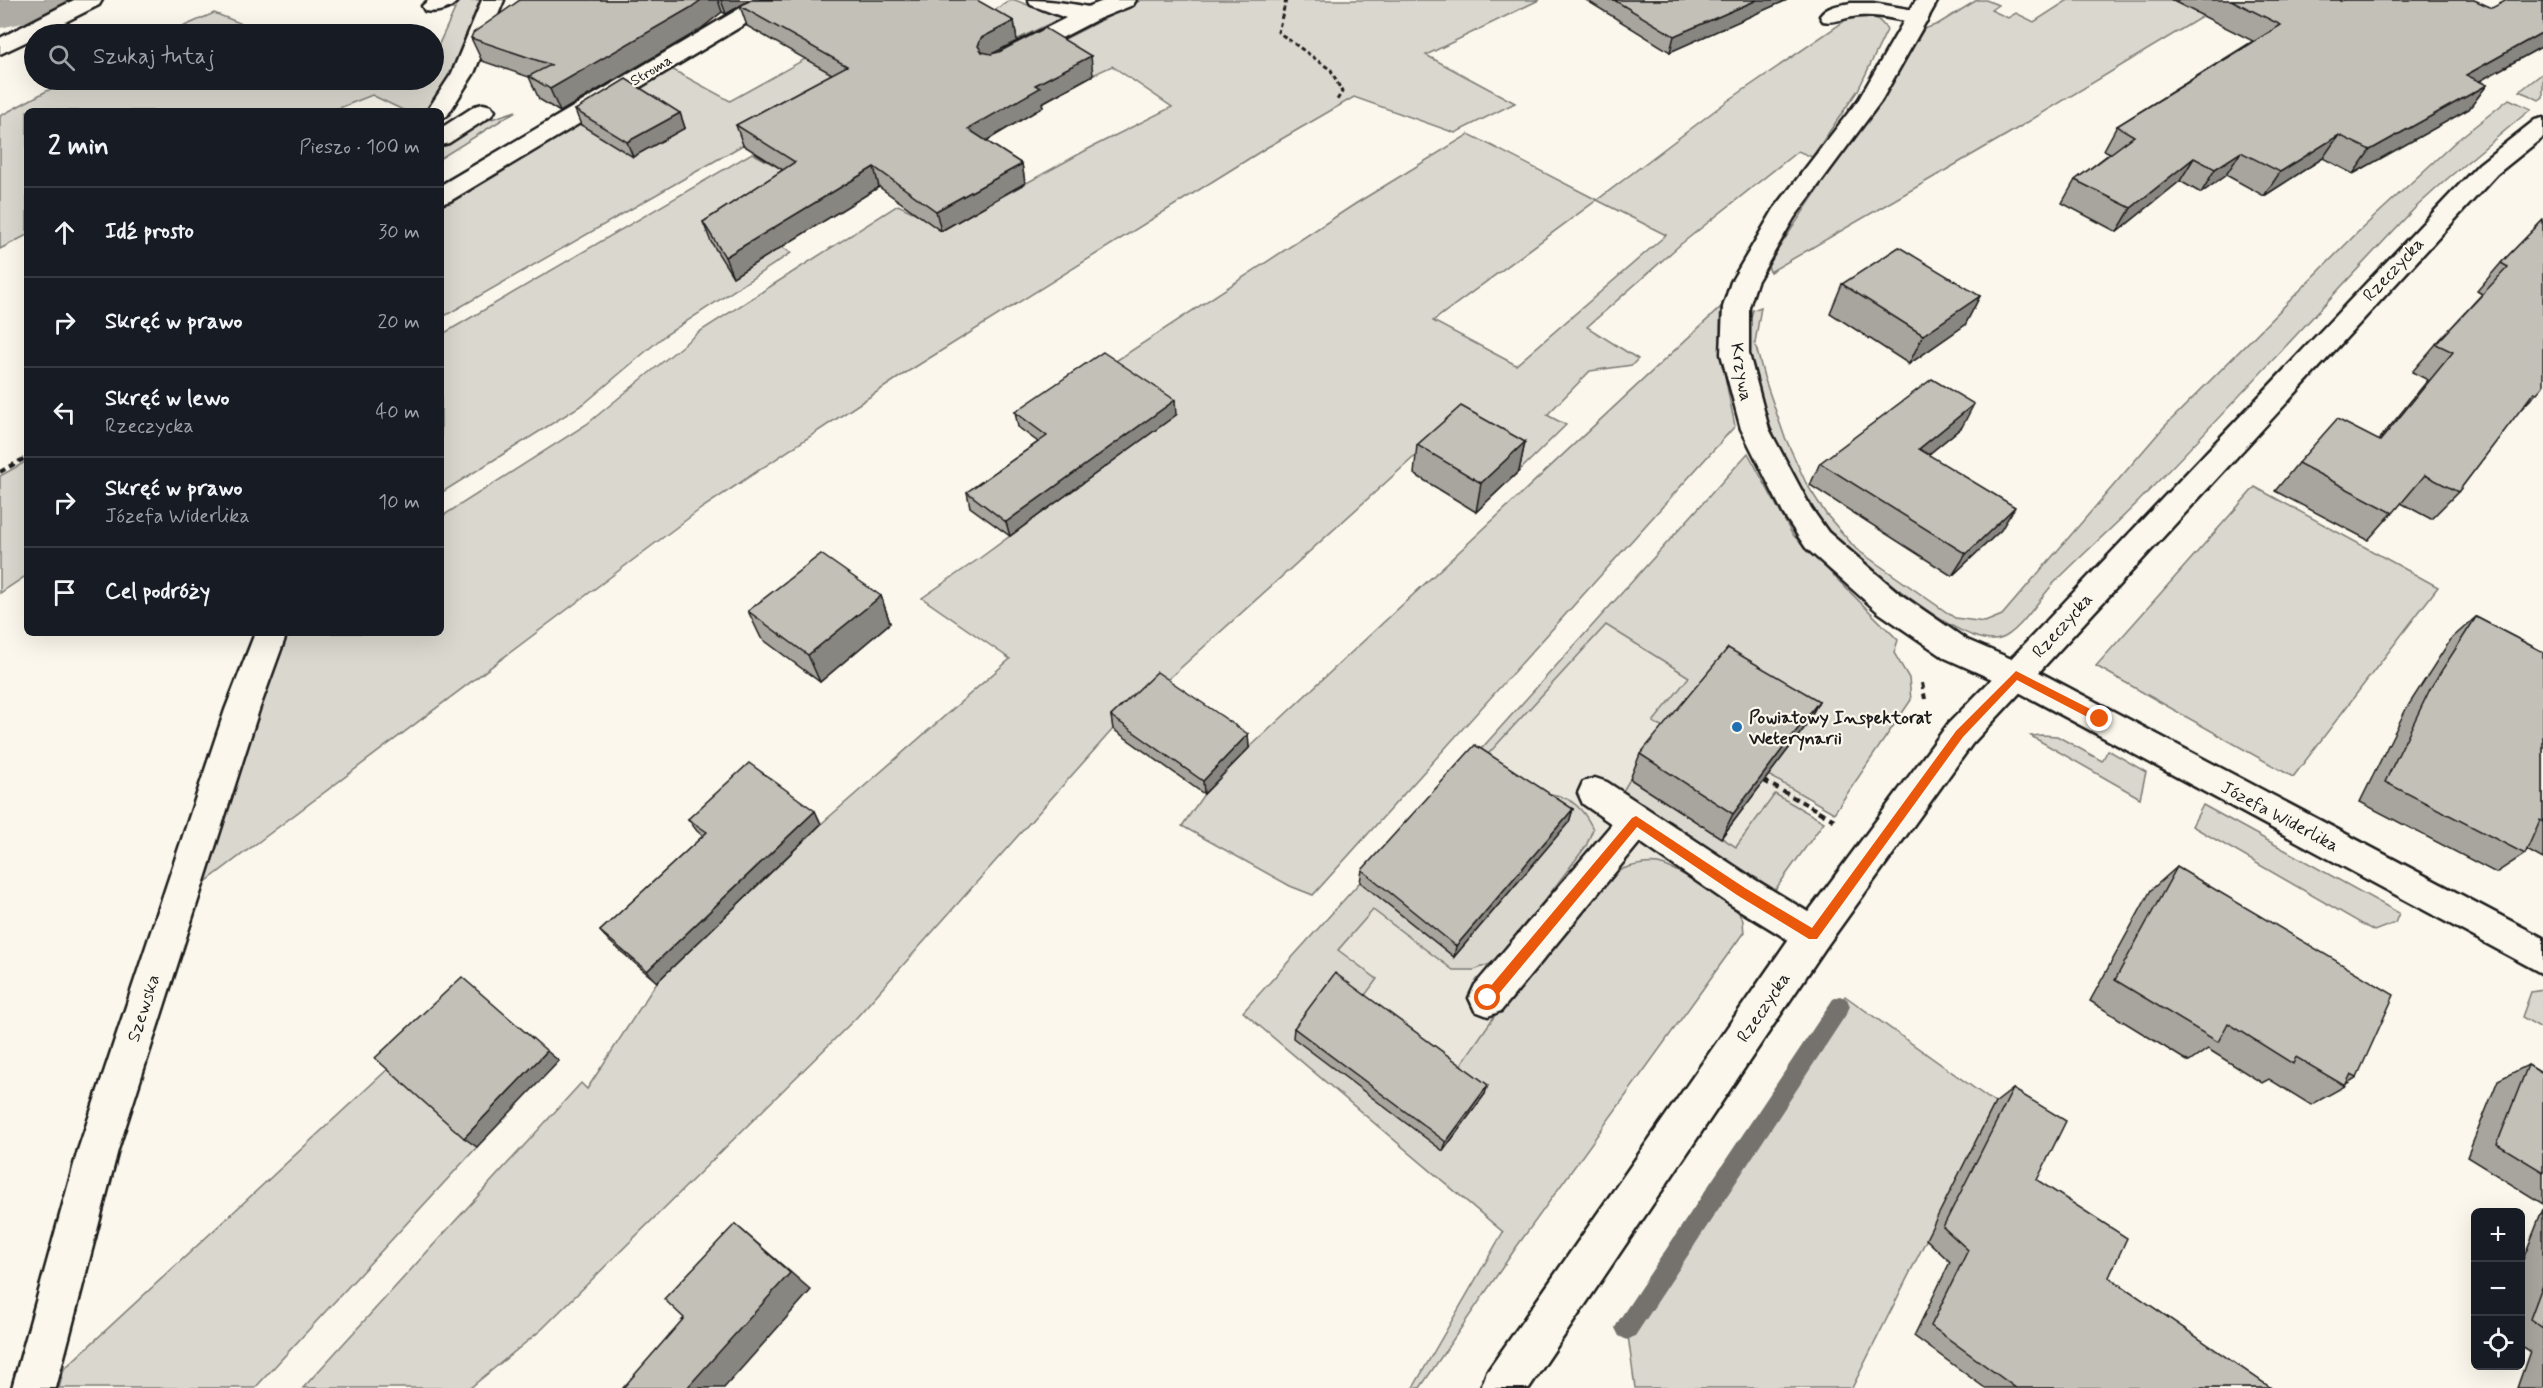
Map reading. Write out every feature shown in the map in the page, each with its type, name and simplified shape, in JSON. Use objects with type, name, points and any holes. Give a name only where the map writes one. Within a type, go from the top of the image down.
[{"type":"street","points":[[44,24],[91,0]]},
{"type":"street","points":[[442,108],[463,73],[493,0]]},
{"type":"street","name":"Stroma","points":[[444,194],[769,0]]},
{"type":"street","points":[[1039,0],[1063,11],[1090,14]]},
{"type":"street","points":[[994,64],[1090,14],[1125,0]]},
{"type":"street","points":[[1831,16],[1845,11],[1895,5]]},
{"type":"street","name":"Krzywa","points":[[1895,5],[1869,101],[1783,215],[1744,282],[1736,307],[1735,354],[1755,429],[1799,515],[1817,540],[1889,603],[1956,649],[2016,675]]},
{"type":"street","points":[[0,46],[24,34]]},
{"type":"street","points":[[444,136],[483,111]]},
{"type":"street","name":"Rzeczycka","points":[[1503,1388],[1813,935],[1960,734],[2472,185],[2543,124]]},
{"type":"street","name":"Szewska","points":[[34,1388],[98,1150],[242,710],[270,636]]},
{"type":"street","name":"Józefa Widerlika","points":[[2016,675],[2543,957]]},
{"type":"street","points":[[1595,793],[1741,891],[1813,935]]},
{"type":"street","points":[[1488,998],[1636,821]]},
{"type":"path","points":[[1287,0],[1278,25],[1278,32],[1331,70],[1342,92],[1337,100]]},
{"type":"path","points":[[0,472],[24,459]]},
{"type":"path","points":[[1764,781],[1840,824]]},
{"type":"shaded area","points":[[0,0],[82,0],[34,24],[13,13],[0,15]]},
{"type":"shaded area","points":[[460,0],[486,0],[457,67],[444,87],[444,33],[455,9],[443,9]]},
{"type":"shaded area","points":[[1011,0],[1061,18],[1016,40],[979,19]]},
{"type":"shaded area","points":[[1141,0],[1539,0],[1426,55],[1515,103],[1455,133],[1354,97],[1266,148],[904,374],[702,508],[200,886],[262,699],[286,636],[444,636],[444,515],[587,424],[699,332],[898,205],[919,215],[941,230],[1092,147],[1172,107],[1112,66],[1093,75],[1047,48]]},
{"type":"shaded area","points":[[1977,0],[1986,0],[1998,5],[1991,10],[2008,18],[2016,13],[2034,22],[2068,0],[2230,0],[2008,134],[1770,272],[1768,265],[1924,29],[1938,24]]},
{"type":"shaded area","points":[[214,13],[242,24],[189,24]]},
{"type":"shaded area","points":[[1862,15],[1877,19],[1887,30],[1858,90],[1812,157],[1798,151],[1681,244],[1587,327],[1638,359],[1632,365],[1590,371],[1547,415],[1566,425],[1519,471],[1445,429],[1113,729],[856,1018],[541,1330],[470,1388],[303,1388],[581,1083],[587,1089],[657,982],[821,824],[1010,659],[922,598],[1175,415],[1105,368],[1355,204],[1469,134],[1597,200],[1726,102],[1843,22],[1835,18]],"holes":[[[1597,200],[1666,235],[1516,365],[1433,321]]]},
{"type":"shaded area","points":[[855,31],[908,56],[741,146],[444,316],[444,202],[668,67],[730,101]]},
{"type":"shaded area","points":[[2543,73],[2543,97],[2539,100],[2520,91]]},
{"type":"shaded area","points":[[48,90],[442,90],[431,108],[399,108],[372,95],[340,108],[24,108],[24,237],[0,249],[0,116]]},
{"type":"shaded area","points":[[2509,99],[2531,109],[2415,208],[2127,513],[2054,583],[2022,623],[2000,639],[1988,640],[1957,629],[1925,609],[1848,552],[1815,511],[1777,441],[1755,387],[1750,361],[1748,335],[1753,310],[1761,307],[1755,343],[1764,377],[1784,435],[1806,483],[1826,514],[1856,549],[1955,618],[1985,622],[2002,615],[2163,428],[2357,233],[2455,142]]},
{"type":"shaded area","points":[[516,111],[444,156],[444,142],[470,126]]},
{"type":"shaded area","points":[[752,153],[787,172],[744,221],[791,253],[664,336],[585,403],[444,491],[444,333]]},
{"type":"shaded area","points":[[1721,307],[1720,337],[1735,426],[1313,895],[1290,886],[1182,826],[1204,794],[1249,748]]},
{"type":"shaded area","points":[[1748,453],[1792,534],[1898,640],[1894,653],[1909,678],[1911,700],[1834,813],[1768,775],[1804,727],[1669,731],[1653,722],[1689,677],[1606,625],[1480,763],[1473,758]]},
{"type":"shaded area","points":[[24,463],[24,577],[0,593],[0,476]]},
{"type":"shaded area","points":[[2255,487],[2438,587],[2293,777],[2096,666]]},
{"type":"shaded area","points":[[1675,535],[1857,726],[1503,1232],[1243,1012]]},
{"type":"shaded area","points":[[2031,736],[2057,736],[2102,761],[2108,750],[2146,772],[2140,798]]},
{"type":"shaded area","points":[[1630,779],[1736,847],[1775,794],[1824,822],[1775,890],[1765,890],[1623,798],[1623,791]]},
{"type":"shaded area","points":[[1551,794],[1571,801],[1586,816],[1593,829],[1586,846],[1508,949],[1490,964],[1474,970],[1453,970],[1373,910],[1338,950],[1377,979],[1360,1002],[1443,1151],[1485,1094],[1455,1073],[1500,1008],[1617,871],[1637,865],[1658,864],[1677,872],[1704,886],[1737,911],[1743,920],[1744,932],[1515,1249],[1420,1388],[1413,1388],[1503,1232],[1243,1012],[1360,882],[1454,957],[1537,795]]},
{"type":"shaded area","points":[[2203,805],[2399,913],[2395,923],[2374,931],[2192,826]]},
{"type":"shaded area","points":[[2543,990],[2543,1029],[2522,1017],[2531,992]]},
{"type":"shaded area","points":[[1845,996],[1995,1103],[1852,1388],[1635,1388],[1627,1328]]},
{"type":"shaded area","points":[[389,1068],[477,1147],[255,1388],[59,1388],[64,1369]]},
{"type":"building","points":[[520,0],[701,0],[550,89],[529,76],[551,65],[471,38],[473,33]]},
{"type":"building","points":[[751,0],[977,0],[1014,21],[981,38],[978,46],[982,52],[991,54],[999,52],[1045,28],[1091,56],[1035,85],[1040,88],[968,129],[1022,164],[936,211],[874,167],[725,257],[703,222],[795,162],[736,125],[847,66],[740,6]]},
{"type":"building","points":[[1614,0],[1757,0],[1674,36]]},
{"type":"building","points":[[2231,0],[2474,0],[2492,8],[2507,0],[2543,0],[2543,32],[2466,75],[2487,85],[2370,150],[2339,135],[2280,172],[2241,152],[2215,169],[2194,158],[2131,208],[2075,180],[2134,136],[2117,126],[2281,25]]},
{"type":"building","points":[[626,79],[680,113],[627,142],[575,110]]},
{"type":"building","points":[[2543,220],[2543,386],[2537,393],[2534,392],[2458,492],[2425,475],[2393,513],[2298,463],[2337,419],[2380,441],[2453,352],[2436,344],[2508,267],[2501,263]]},
{"type":"building","points":[[1899,247],[1980,296],[1923,335],[1842,284]]},
{"type":"building","points":[[1103,352],[1175,400],[1006,522],[967,492],[1047,436],[1015,412]]},
{"type":"building","points":[[1932,379],[1974,404],[1919,449],[2015,507],[1966,554],[1820,463]]},
{"type":"building","points":[[1461,406],[1525,442],[1481,483],[1417,445]]},
{"type":"building","points":[[821,554],[881,596],[808,655],[748,611]]},
{"type":"building","points":[[2476,617],[2543,652],[2543,822],[2540,820],[2525,854],[2385,782],[2431,687]]},
{"type":"building","points":[[1728,648],[1819,701],[1733,814],[1640,754]]},
{"type":"building","points":[[1157,672],[1248,734],[1203,781],[1111,716]]},
{"type":"building","points":[[1475,745],[1573,809],[1456,946],[1362,870]]},
{"type":"building","points":[[749,763],[815,811],[647,971],[600,931],[707,832],[688,819]]},
{"type":"building","points":[[2177,867],[2394,995],[2357,1077],[2351,1074],[2345,1086],[2296,1057],[2293,1064],[2228,1023],[2218,1042],[2115,980]]},
{"type":"building","points":[[1335,973],[1488,1085],[1446,1142],[1294,1028]]},
{"type":"building","points":[[462,977],[547,1051],[464,1138],[375,1058]]},
{"type":"building","points":[[2528,1065],[2543,1074],[2543,1172],[2497,1144]]},
{"type":"building","points":[[2013,1089],[2066,1121],[2037,1180],[2127,1238],[2109,1277],[2271,1388],[2016,1388],[1931,1326],[1968,1250],[1943,1227]]},
{"type":"building","points":[[735,1224],[790,1273],[687,1388],[623,1388],[684,1318],[664,1299]]},
{"type":"building","points":[[2543,1284],[2543,1328],[2530,1319]]},
{"type":"waterway","points":[[0,6],[35,0]]},
{"type":"waterway","points":[[1627,1328],[1840,1006]]},
{"type":"place","name":"Powiatowy Inspektorat Weterynarii","points":[[1737,727]]},
{"type":"route","points":[[1488,998],[1636,821],[1741,891],[1813,935],[1960,734],[2016,675],[2100,719]]}]
